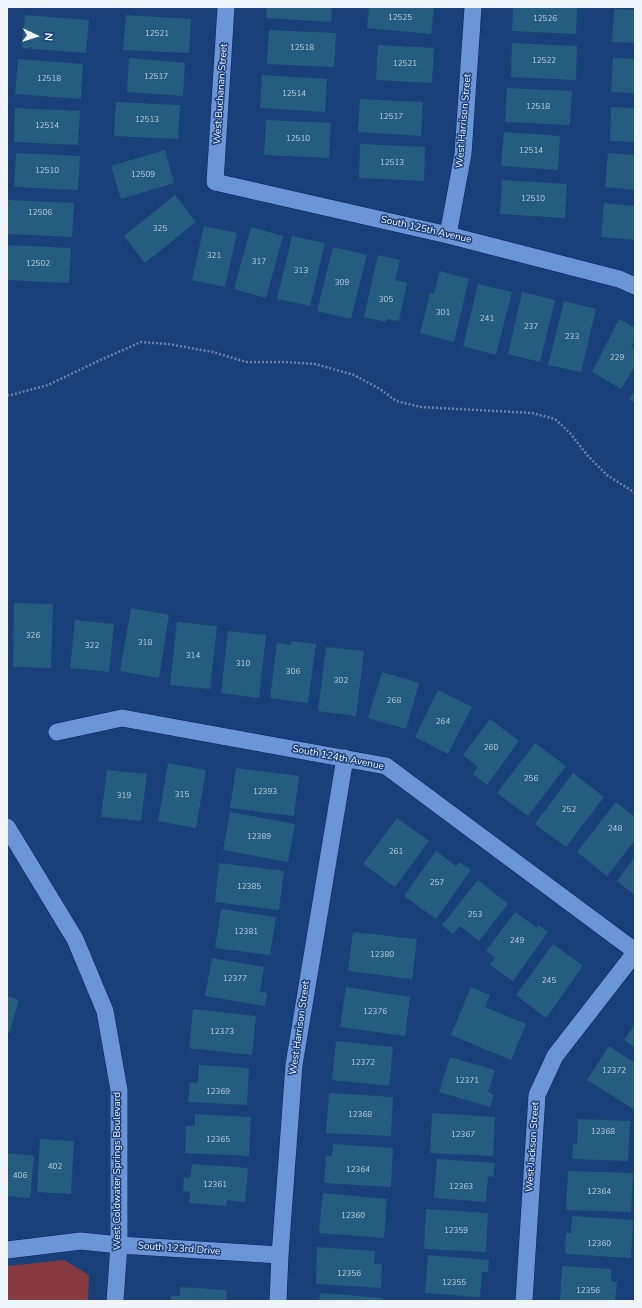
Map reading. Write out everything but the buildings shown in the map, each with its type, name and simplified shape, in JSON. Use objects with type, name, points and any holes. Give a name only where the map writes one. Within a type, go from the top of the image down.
[{"type":"street","name":"West Buchanan Street","points":[[215,182],[226,7]]},
{"type":"street","name":"West Harrison Street","points":[[448,234],[463,154],[474,7]]},
{"type":"street","name":"South 125th Avenue","points":[[215,182],[448,234],[618,280],[635,286]]},
{"type":"street","name":"South 124th Avenue","points":[[57,732],[122,718],[386,766],[635,952]]},
{"type":"street","name":"West Harrison Street","points":[[278,1301],[294,1065],[345,758]]},
{"type":"street","name":"West Coldwater Springs Boulevard","points":[[7,827],[75,938],[105,1010],[119,1090],[119,1245],[115,1301]]},
{"type":"street","name":"West Jackson Street","points":[[524,1301],[537,1095],[555,1056],[635,952]]},
{"type":"street","name":"South 123rd Drive","points":[[7,1250],[80,1241],[119,1245],[280,1255]]},
{"type":"path","points":[[7,395],[48,385],[141,342],[168,344],[205,351],[246,362],[315,364],[354,375],[380,389],[396,401],[422,407],[532,413],[555,419],[570,433],[588,456],[607,475],[635,493]]},
{"type":"shaded area","points":[[64,1260],[89,1275],[88,1301],[7,1301],[7,1266]]}]
